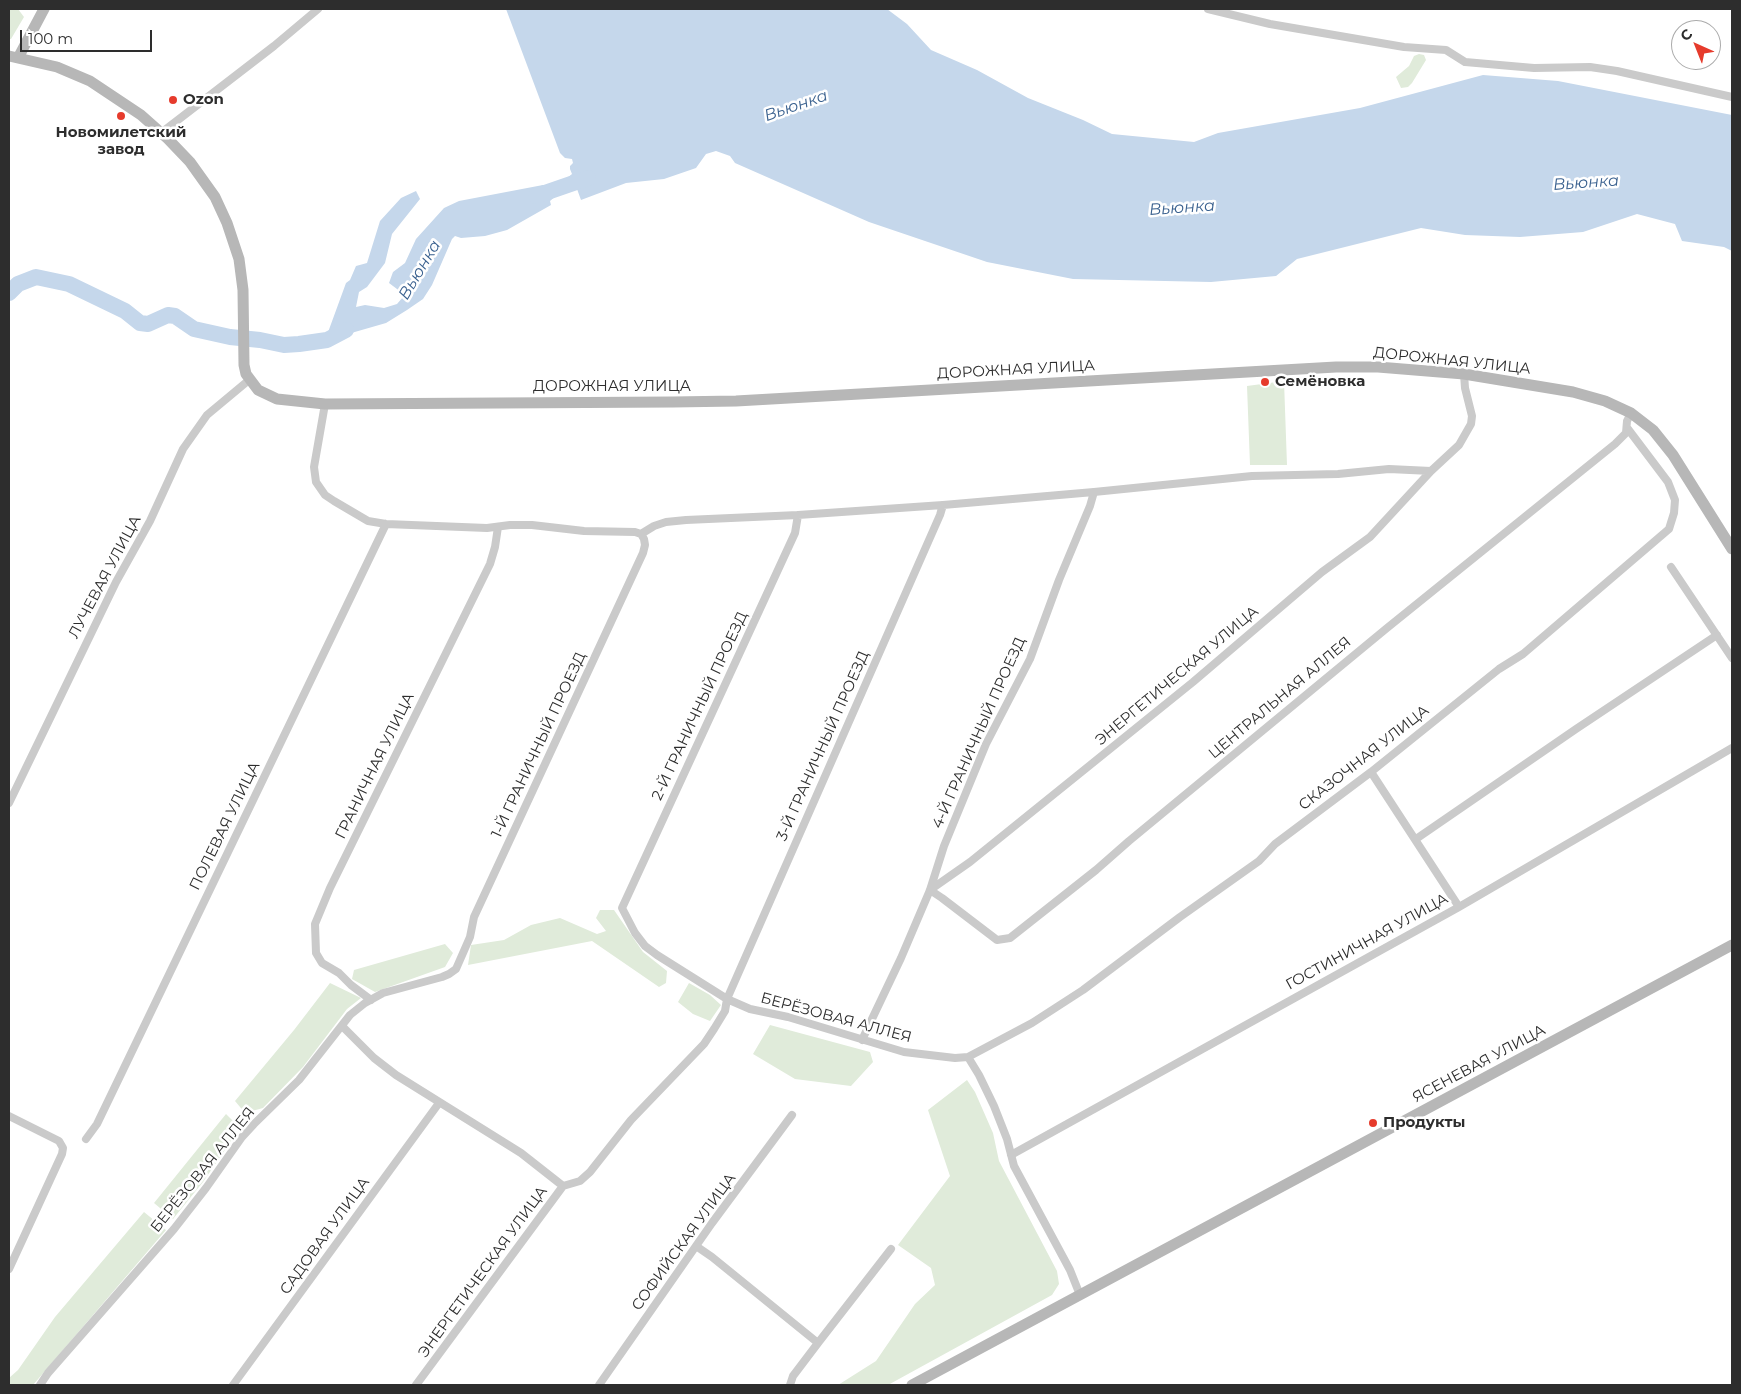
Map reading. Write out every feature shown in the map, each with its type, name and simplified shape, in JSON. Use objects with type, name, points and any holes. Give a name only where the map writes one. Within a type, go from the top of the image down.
[{"type":"main road","points":[[44,9],[13,57],[57,67],[80,76],[123,102],[161,133],[190,162],[208,186],[222,210],[239,259],[243,304],[244,365],[249,380]]},
{"type":"main road","name":"ДОРОЖНАЯ УЛИЦА","points":[[249,380],[258,390],[269,396],[288,401],[325,404],[736,401],[1336,367],[1378,367],[1464,374],[1581,394],[1614,404],[1631,413],[1653,430],[1673,455],[1732,549]]},
{"type":"main road","name":"ЯСЕНЕВАЯ УЛИЦА","points":[[912,1385],[1732,945]]},
{"type":"street","points":[[161,133],[274,46],[318,9]]},
{"type":"street","points":[[1208,9],[1270,24],[1404,46],[1446,50],[1465,62],[1534,68],[1590,67],[1617,71],[1732,97]]},
{"type":"street","name":"ЭНЕРГЕТИЧЕСКАЯ УЛИЦА","points":[[930,890],[970,862],[1193,682],[1322,572],[1370,536],[1431,471],[1459,445],[1471,424],[1472,416],[1465,388],[1464,374]]},
{"type":"street","name":"ЛУЧЕВАЯ УЛИЦА","points":[[9,803],[111,590],[150,522],[183,449],[207,415],[249,380]]},
{"type":"street","points":[[325,404],[314,467],[316,482],[325,494],[359,518],[386,524],[487,528],[532,524],[584,530],[635,532],[640,534],[666,522],[798,515],[942,504],[1094,492],[1252,476],[1338,474],[1389,469],[1431,471]]},
{"type":"street","points":[[1628,429],[1627,421],[1631,413]]},
{"type":"street","name":"СКАЗОЧНАЯ УЛИЦА","points":[[968,1057],[1032,1023],[1083,990],[1180,917],[1259,861],[1275,844],[1372,772],[1499,669],[1523,654],[1669,529],[1674,513],[1675,500],[1668,482],[1628,429]]},
{"type":"street","name":"ЦЕНТРАЛЬНАЯ АЛЛЕЯ","points":[[930,890],[997,940],[1010,938],[1096,870],[1387,628],[1616,444],[1626,434],[1628,429]]},
{"type":"street","name":"4-Й ГРАНИЧНЫЙ ПРОЕЗД","points":[[862,1040],[901,958],[930,890],[944,846],[986,744],[1030,659],[1058,580],[1090,506],[1094,492]]},
{"type":"street","name":"3-Й ГРАНИЧНЫЙ ПРОЕЗД","points":[[727,999],[940,515],[942,504]]},
{"type":"street","name":"2-Й ГРАНИЧНЫЙ ПРОЕЗД","points":[[622,908],[795,533],[798,515]]},
{"type":"street","name":"ПОЛЕВАЯ УЛИЦА","points":[[86,1139],[97,1124],[386,524]]},
{"type":"street","name":"ГРАНИЧНАЯ УЛИЦА","points":[[371,1000],[339,973],[322,963],[316,954],[315,924],[330,888],[490,564],[498,527]]},
{"type":"street","name":"1-Й ГРАНИЧНЫЙ ПРОЕЗД","points":[[456,969],[470,937],[474,917],[643,553],[645,545],[644,539],[640,534]]},
{"type":"street","points":[[1671,567],[1732,658]]},
{"type":"street","points":[[1416,839],[1717,635]]},
{"type":"street","name":"ГОСТИНИЧНАЯ УЛИЦА","points":[[1011,1155],[1459,907],[1732,748]]},
{"type":"street","points":[[1372,772],[1459,907]]},
{"type":"street","name":"БЕРЁЗОВАЯ АЛЛЕЯ","points":[[622,908],[635,933],[645,946],[657,956],[727,999],[750,1009],[788,1017],[904,1052],[955,1058],[968,1057]]},
{"type":"street","name":"БЕРЁЗОВАЯ АЛЛЕЯ","points":[[40,1385],[54,1366],[174,1229],[242,1137],[299,1080],[350,1016],[371,1000],[383,994],[442,977],[456,969]]},
{"type":"street","name":"ЭНЕРГЕТИЧЕСКАЯ УЛИЦА","points":[[416,1385],[563,1186],[580,1181],[590,1172],[631,1120],[704,1044],[725,1011],[727,999]]},
{"type":"street","points":[[342,1026],[374,1058],[396,1075],[520,1153],[563,1186]]},
{"type":"street","points":[[968,1057],[994,1106],[1007,1139],[1014,1166],[1070,1270],[1080,1295]]},
{"type":"street","name":"САДОВАЯ УЛИЦА","points":[[233,1385],[439,1103]]},
{"type":"street","name":"СОФИЙСКАЯ УЛИЦА","points":[[599,1385],[696,1246],[792,1115]]},
{"type":"street","points":[[9,1116],[59,1141],[63,1148],[62,1154],[9,1269]]},
{"type":"street","points":[[696,1246],[818,1343]]},
{"type":"street","points":[[790,1385],[794,1376],[818,1343],[891,1249]]},
{"type":"green space","points":[[9,9],[18,9],[24,17],[11,39],[9,39]]},
{"type":"green space","points":[[1424,55],[1426,60],[1412,83],[1408,87],[1401,88],[1396,77],[1409,66],[1414,56]]},
{"type":"green space","points":[[1284,381],[1287,465],[1250,465],[1247,386]]},
{"type":"green space","points":[[600,910],[614,910],[643,952],[667,971],[666,983],[659,987],[592,941],[468,965],[471,945],[504,940],[531,925],[560,918],[597,934],[606,931],[596,918]]},
{"type":"green space","points":[[445,944],[453,953],[445,967],[375,992],[352,979],[354,970]]},
{"type":"green space","points":[[330,983],[361,998],[347,1009],[303,1067],[263,1108],[245,1113],[235,1101]]},
{"type":"green space","points":[[689,983],[710,995],[721,1005],[710,1021],[693,1014],[678,1002]]},
{"type":"green space","points":[[770,1025],[870,1052],[873,1062],[851,1086],[795,1079],[753,1054]]},
{"type":"green space","points":[[967,1080],[975,1092],[993,1133],[999,1161],[1057,1271],[1059,1284],[1052,1295],[888,1385],[838,1385],[876,1361],[915,1304],[935,1285],[931,1268],[898,1245],[950,1176],[928,1110]]},
{"type":"green space","points":[[226,1114],[234,1122],[233,1138],[203,1182],[173,1219],[154,1203]]},
{"type":"green space","points":[[144,1212],[166,1230],[33,1385],[9,1385],[9,1378],[18,1370],[55,1317]]},
{"type":"water","points":[[506,9],[887,9],[907,24],[931,50],[977,70],[1028,98],[1112,134],[1194,142],[1218,133],[1360,108],[1483,75],[1558,81],[1732,115],[1732,251],[1724,247],[1682,241],[1675,224],[1637,214],[1583,232],[1520,237],[1465,235],[1421,228],[1297,259],[1276,276],[1211,282],[1073,279],[987,262],[869,222],[735,163],[730,156],[716,151],[706,154],[696,168],[664,179],[626,183],[581,200],[577,189],[571,190],[566,179],[572,174],[570,166],[573,163],[572,159],[565,158],[560,153]]},
{"type":"water","points":[[553,184],[557,195],[550,201],[551,205],[507,230],[485,236],[461,238],[455,236],[432,285],[423,299],[386,323],[327,340],[327,335],[346,283],[350,280],[356,266],[367,263],[380,221],[401,198],[416,191],[420,199],[392,234],[385,263],[367,287],[359,292],[356,307],[365,305],[384,308],[397,304],[403,297],[401,292],[389,283],[393,272],[405,263],[416,239],[444,208],[459,201]]},
{"type":"waterway","name":"Вьюнка","points":[[536,196],[588,178]]},
{"type":"waterway","name":"Вьюнка","points":[[9,293],[18,284],[36,277],[69,284],[125,311],[140,323],[148,324],[168,315],[175,316],[194,329],[230,337],[284,345],[327,340],[346,330]]},
{"type":"place","name":"Ozon","points":[[173,100]]},
{"type":"place","name":"Новомилетский завод","points":[[121,116]]},
{"type":"place","name":"Семёновка","points":[[1265,382]]},
{"type":"place","name":"Продукты","points":[[1373,1123]]}]
